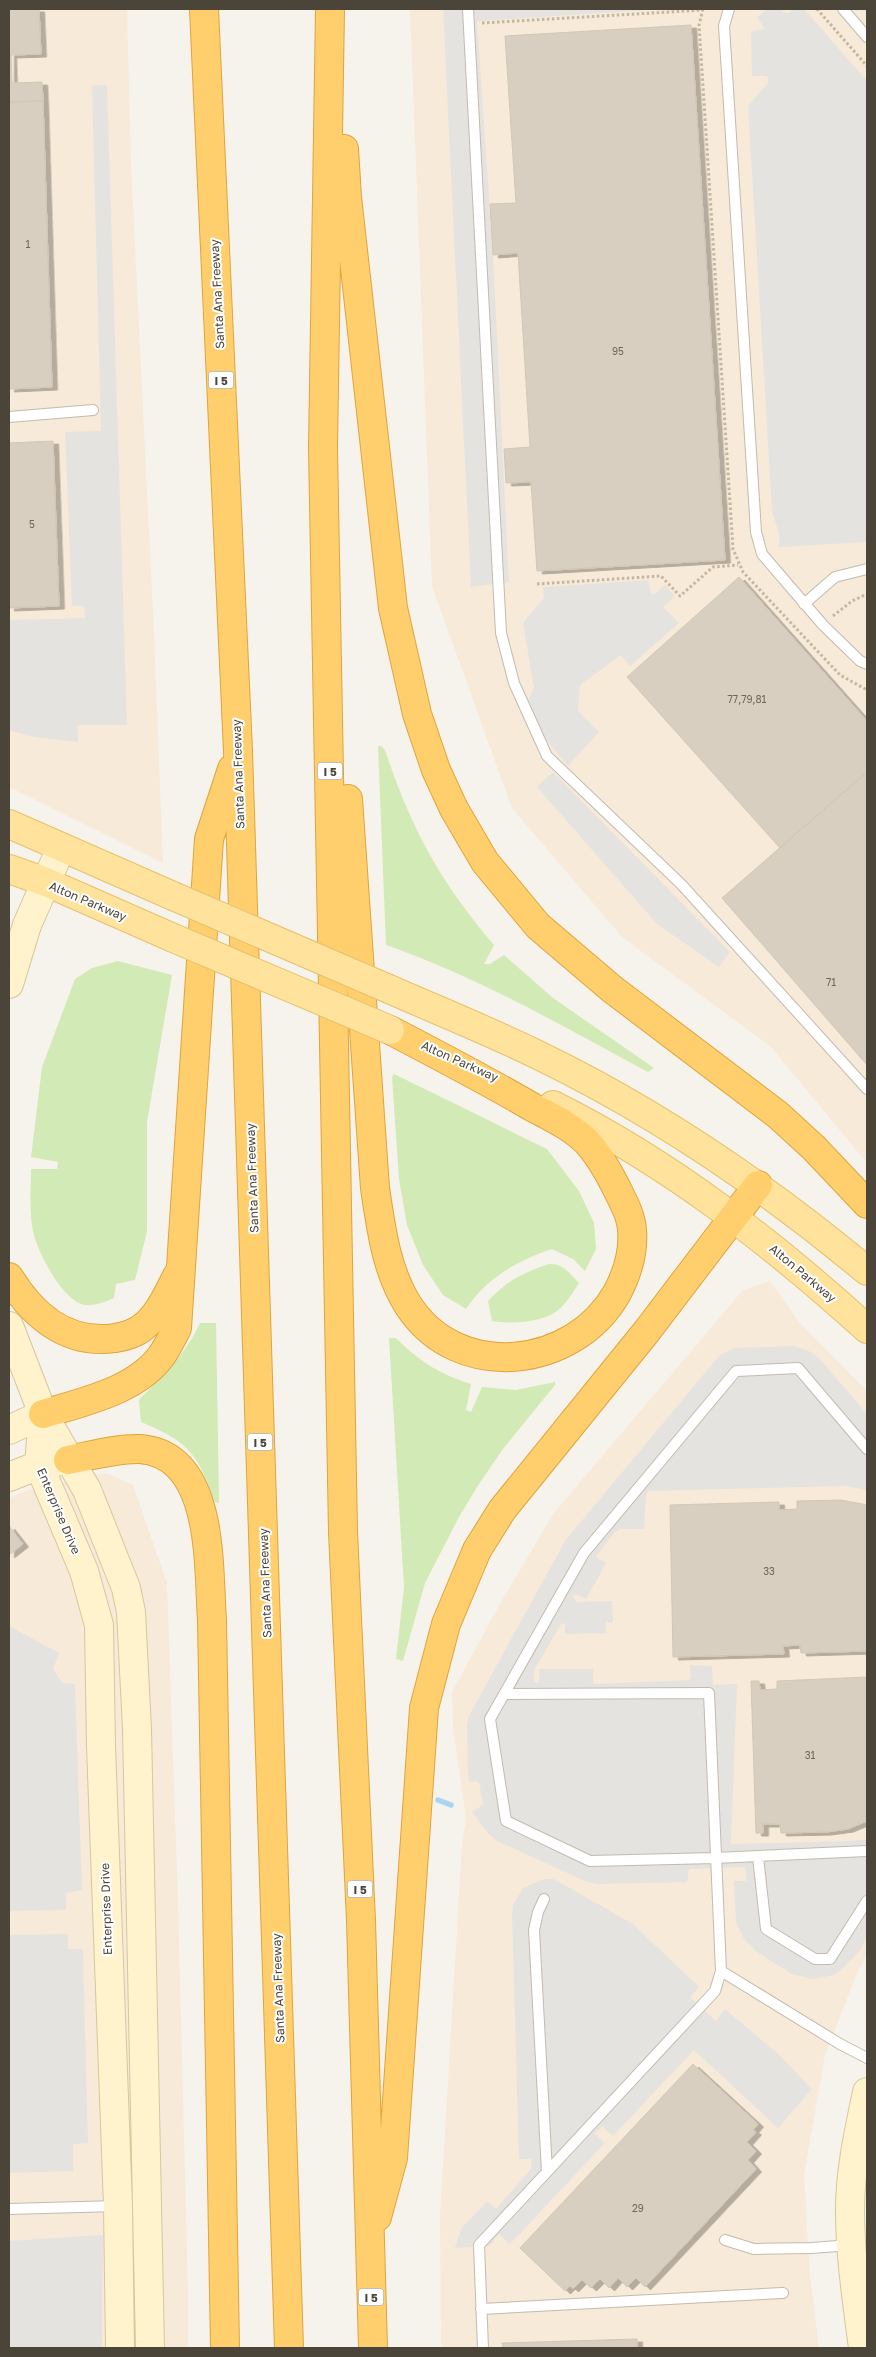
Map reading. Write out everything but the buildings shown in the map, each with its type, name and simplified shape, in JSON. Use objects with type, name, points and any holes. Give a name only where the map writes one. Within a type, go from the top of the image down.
[{"type":"highway","name":"Santa Ana Freeway","points":[[204,9],[238,751],[289,2348]]},
{"type":"highway","name":"I 5","points":[[330,9],[323,440],[343,1532],[361,1920],[373,2348]]},
{"type":"highway","points":[[336,9],[347,198],[393,608],[417,714],[445,790],[485,862],[538,926],[612,989],[778,1115],[814,1148],[867,1204]]},
{"type":"highway","points":[[323,440],[370,1126],[375,1188],[384,1246],[396,1283],[409,1306],[430,1329],[445,1340],[480,1354],[506,1358],[527,1357],[565,1344],[582,1333],[612,1302],[630,1260],[632,1229],[626,1207],[608,1170],[587,1143],[574,1131],[499,1087],[390,1030]]},
{"type":"highway","points":[[43,1414],[112,1393],[141,1376],[164,1354],[177,1328],[209,840],[238,751]]},
{"type":"highway","points":[[369,2245],[393,2158],[424,1708],[446,1624],[477,1550],[502,1510],[653,1324],[758,1185]]},
{"type":"highway","points":[[9,1277],[35,1312],[56,1328],[79,1337],[104,1340],[124,1336],[143,1328],[164,1302],[182,1266]]},
{"type":"highway","points":[[68,1460],[139,1449],[167,1458],[181,1470],[196,1492],[205,1521],[212,1629],[225,2348]]},
{"type":"main road","points":[[9,824],[501,1038],[583,1078],[662,1123],[758,1185],[867,1271]]},
{"type":"main road","name":"Alton Parkway","points":[[9,869],[46,882],[170,937],[390,1030],[503,1080],[589,1125],[680,1180],[735,1217],[784,1256],[867,1329]]},
{"type":"street","points":[[9,984],[27,925],[61,848]]},
{"type":"street","points":[[9,1326],[43,1414],[9,1430]]},
{"type":"street","name":"Enterprise Drive","points":[[43,1414],[87,1490],[126,1588],[131,1612],[136,1703],[131,2206],[120,2348]]},
{"type":"street","name":"Enterprise Drive","points":[[43,1414],[38,1465],[84,1571],[99,1625],[101,1756],[131,2206],[150,2348]]},
{"type":"street","points":[[9,1478],[38,1465],[68,1460]]},
{"type":"street","points":[[863,2348],[851,2244],[852,2173],[867,2092]]},
{"type":"lane","points":[[468,9],[501,633],[514,683],[547,756],[680,884],[867,1089]]},
{"type":"lane","points":[[729,9],[724,26],[756,532],[762,554],[804,604],[860,661],[867,664]]},
{"type":"lane","points":[[843,9],[867,37]]},
{"type":"lane","points":[[9,417],[93,410]]},
{"type":"lane","points":[[804,604],[834,577],[867,569]]},
{"type":"lane","points":[[867,1449],[798,1368],[736,1371],[584,1553],[490,1719],[506,1821],[590,1861],[715,1858],[867,1851]]},
{"type":"lane","points":[[483,2348],[479,2245],[715,1990],[721,1971],[709,1693],[505,1694]]},
{"type":"lane","points":[[758,1856],[766,1929],[815,1959],[830,1959],[867,1901]]},
{"type":"lane","points":[[544,1899],[538,1912],[534,1930],[547,2172]]},
{"type":"lane","points":[[721,1971],[832,2039],[867,2058]]},
{"type":"lane","points":[[9,2209],[131,2206]]},
{"type":"lane","points":[[725,2240],[754,2249],[812,2248],[851,2244]]},
{"type":"lane","points":[[481,2310],[783,2293]]},
{"type":"path","points":[[817,9],[867,66]]},
{"type":"path","points":[[469,24],[702,10]]},
{"type":"path","points":[[537,584],[661,576],[680,596],[713,567],[738,565]]},
{"type":"path","points":[[807,640],[852,601],[867,594]]},
{"type":"shaded area","points":[[9,9],[127,9],[131,164],[154,633],[163,863],[9,787]]},
{"type":"shaded area","points":[[410,9],[867,9],[867,1163],[771,1047],[622,937],[512,808],[432,586]]},
{"type":"shaded area","points":[[443,9],[667,9],[477,21],[493,255],[509,582],[471,587]]},
{"type":"shaded area","points":[[767,9],[781,9],[784,13],[789,13],[793,9],[804,9],[867,81],[867,542],[779,547],[779,534],[772,511],[748,106],[768,83],[766,76],[752,76],[751,31],[765,29],[757,17]]},
{"type":"shaded area","points":[[107,85],[127,725],[78,725],[78,742],[34,737],[9,730],[9,620],[85,618],[84,606],[72,606],[65,432],[101,431],[92,86]]},
{"type":"shaded area","points":[[648,580],[651,593],[654,595],[665,585],[675,596],[663,607],[679,623],[630,666],[621,655],[580,685],[578,711],[599,732],[568,766],[539,731],[528,701],[534,688],[523,623],[544,598],[543,587]]},
{"type":"shaded area","points":[[553,772],[730,952],[719,967],[657,924],[537,787]]},
{"type":"shaded area","points":[[770,1281],[800,1323],[867,1391],[867,1955],[858,1971],[825,2055],[804,2175],[810,2275],[819,2348],[441,2348],[440,2217],[462,1844],[466,1818],[453,1728],[452,1692],[501,1602],[553,1514],[743,1290]]},
{"type":"shaded area","points":[[793,1346],[807,1350],[818,1357],[867,1414],[867,1490],[845,1486],[648,1491],[646,1495],[644,1529],[620,1529],[613,1534],[596,1557],[606,1563],[586,1599],[575,1594],[573,1596],[576,1602],[612,1601],[613,1622],[606,1623],[606,1633],[565,1634],[565,1624],[562,1623],[534,1670],[534,1682],[539,1683],[539,1669],[593,1669],[593,1682],[595,1684],[689,1680],[691,1677],[690,1665],[712,1666],[713,1685],[737,1684],[731,1844],[867,1839],[867,1937],[859,1952],[841,1970],[834,1975],[813,1979],[792,1974],[757,1952],[744,1939],[736,1922],[734,1881],[746,1881],[746,1868],[689,1869],[687,1882],[596,1884],[585,1881],[497,1841],[489,1834],[472,1812],[483,1805],[479,1782],[469,1781],[468,1775],[467,1724],[470,1714],[565,1541],[719,1356],[734,1348]]},
{"type":"shaded area","points":[[106,1473],[133,1485],[167,1583],[178,1902],[188,2348],[9,2348],[9,1498],[29,1490]]},
{"type":"shaded area","points":[[9,1626],[59,1653],[53,1669],[62,1683],[75,1684],[82,1890],[66,1893],[66,1910],[9,1911]]},
{"type":"shaded area","points":[[544,1879],[553,1879],[561,1883],[633,1924],[699,1987],[690,1997],[716,2021],[725,2009],[778,2054],[812,2089],[778,2128],[694,2050],[613,2136],[602,2126],[595,2134],[605,2143],[510,2244],[499,2234],[489,2246],[455,2248],[461,2229],[487,2201],[496,2209],[531,2169],[531,2159],[519,2159],[512,1916],[513,1905],[523,1888]]},
{"type":"shaded area","points":[[68,1934],[68,1949],[83,1949],[88,2143],[73,2144],[73,2171],[9,2173],[9,1935]]},
{"type":"shaded area","points":[[103,2235],[102,2348],[9,2348],[9,2241]]},
{"type":"green space","points":[[378,746],[385,750],[405,805],[429,853],[458,899],[494,945],[484,964],[490,964],[504,955],[553,998],[654,1068],[648,1072],[487,987],[386,945]]},
{"type":"green space","points":[[118,961],[172,975],[147,1122],[147,1231],[135,1280],[116,1284],[114,1298],[96,1304],[85,1305],[68,1295],[59,1285],[45,1262],[35,1240],[31,1216],[31,1169],[57,1169],[58,1162],[31,1157],[42,1067],[75,979],[92,968]]},
{"type":"green space","points":[[394,1074],[547,1149],[579,1191],[594,1223],[596,1249],[585,1271],[573,1259],[552,1249],[527,1259],[503,1272],[474,1298],[466,1309],[443,1295],[423,1265],[407,1225],[399,1179],[392,1077]]},
{"type":"green space","points":[[549,1264],[562,1267],[579,1283],[562,1307],[554,1313],[532,1321],[492,1321],[488,1301],[502,1287],[516,1278]]},
{"type":"green space","points":[[200,1323],[216,1323],[219,1503],[215,1502],[203,1472],[190,1452],[170,1436],[141,1422],[139,1400],[181,1355]]},
{"type":"green space","points":[[389,1338],[396,1338],[421,1360],[439,1371],[471,1384],[466,1410],[471,1412],[482,1387],[516,1390],[555,1382],[555,1385],[503,1449],[459,1517],[425,1583],[403,1661],[396,1659],[404,1587]]},
{"type":"waterway","points":[[438,1800],[451,1805]]}]
